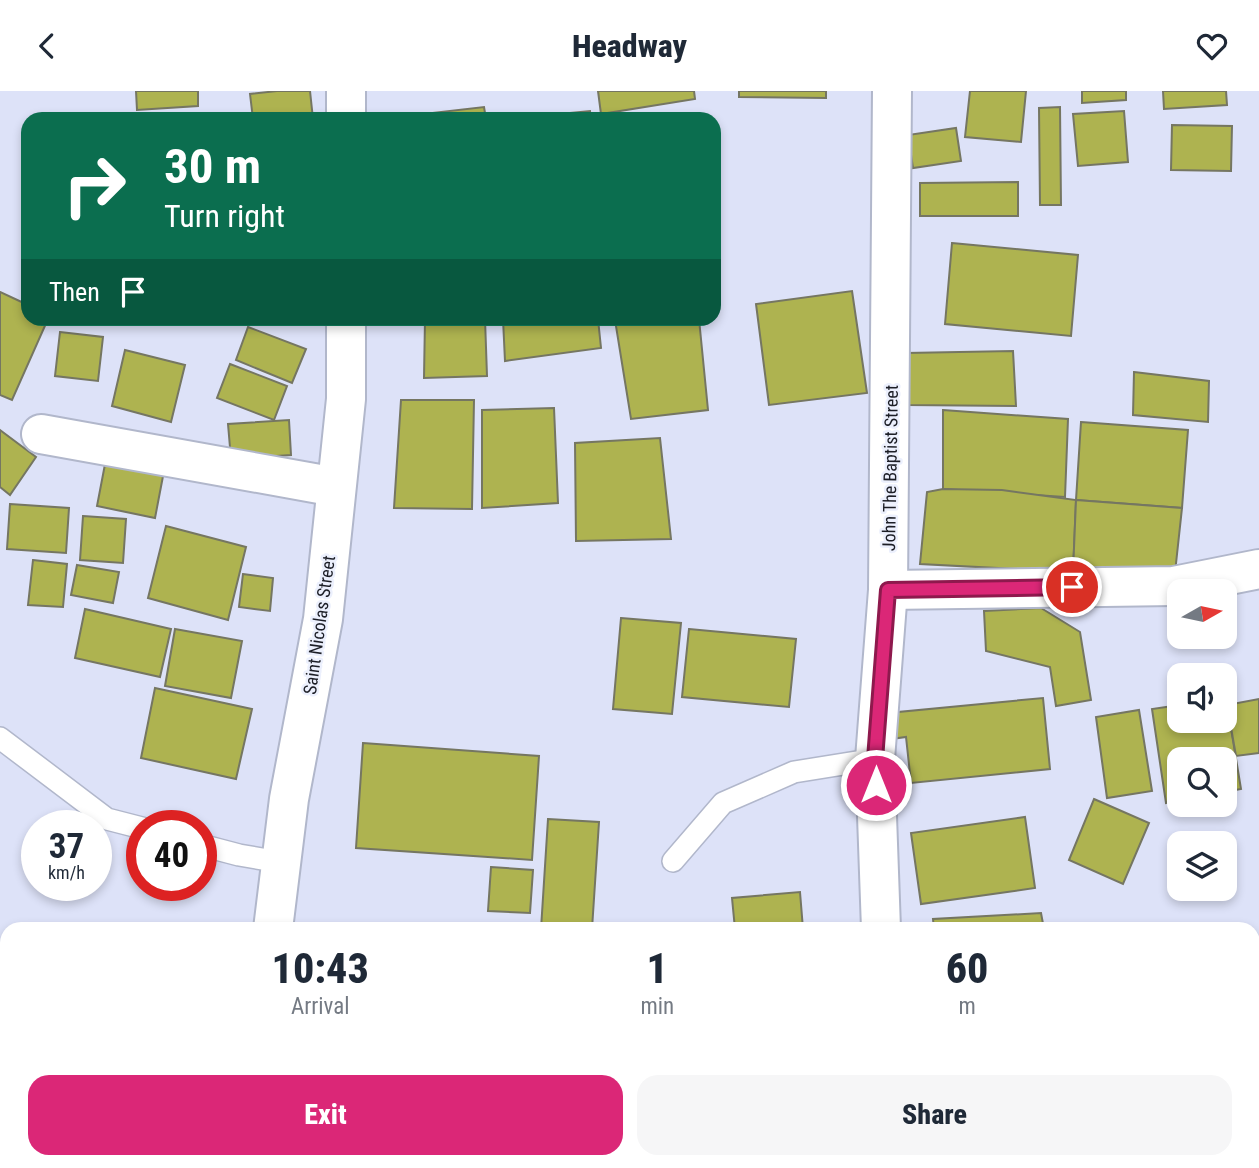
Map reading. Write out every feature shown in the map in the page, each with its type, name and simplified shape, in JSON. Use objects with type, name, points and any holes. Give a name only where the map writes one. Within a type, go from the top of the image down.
[{"type":"street","points":[[346,91],[346,112]]},
{"type":"street","name":"John The Baptist Street","points":[[881,922],[875,759],[888,590],[892,91]]},
{"type":"street","name":"Saint Nicolas Street","points":[[274,922],[289,799],[323,619],[346,399],[346,326]]},
{"type":"street","points":[[41,434],[336,487]]},
{"type":"street","points":[[888,590],[1174,586],[1259,569]]},
{"type":"lane","points":[[0,738],[107,818],[126,823]]},
{"type":"lane","points":[[673,861],[723,803],[794,772],[875,759]]},
{"type":"lane","points":[[217,849],[280,862]]},
{"type":"building","points":[[136,91],[198,91],[198,106],[137,110]]},
{"type":"building","points":[[310,91],[312,112],[252,112],[250,94]]},
{"type":"building","points":[[598,91],[694,91],[695,99],[601,112]]},
{"type":"building","points":[[739,91],[826,91],[826,98],[739,97]]},
{"type":"building","points":[[970,91],[1026,91],[1021,142],[965,137]]},
{"type":"building","points":[[1082,91],[1126,91],[1126,100],[1082,103]]},
{"type":"building","points":[[1163,91],[1226,91],[1227,105],[1164,109]]},
{"type":"building","points":[[484,107],[485,112],[440,112]]},
{"type":"building","points":[[1060,107],[1061,205],[1040,205],[1039,108]]},
{"type":"building","points":[[1124,111],[1128,162],[1078,166],[1073,114]]},
{"type":"building","points":[[1172,125],[1232,126],[1231,171],[1171,170]]},
{"type":"building","points":[[956,128],[961,161],[913,168],[908,135]]},
{"type":"building","points":[[1018,182],[1018,216],[920,216],[920,183]]},
{"type":"building","points":[[952,243],[1078,255],[1071,336],[945,324]]},
{"type":"building","points":[[852,291],[867,393],[769,405],[756,304]]},
{"type":"building","points":[[0,292],[21,302],[21,326],[45,326],[12,400],[0,395]]},
{"type":"building","points":[[425,326],[485,326],[487,376],[424,378]]},
{"type":"building","points":[[503,326],[599,326],[601,348],[505,361]]},
{"type":"building","points":[[616,326],[700,326],[708,410],[631,419]]},
{"type":"building","points":[[248,327],[306,349],[292,383],[236,360]]},
{"type":"building","points":[[60,332],[103,337],[98,381],[55,376]]},
{"type":"building","points":[[125,350],[185,365],[171,422],[112,406]]},
{"type":"building","points":[[1013,351],[1016,406],[907,405],[906,353]]},
{"type":"building","points":[[230,364],[287,386],[274,420],[217,398]]},
{"type":"building","points":[[1134,372],[1209,381],[1208,422],[1133,415]]},
{"type":"building","points":[[401,400],[474,400],[472,509],[394,508]]},
{"type":"building","points":[[554,408],[558,503],[482,508],[482,410]]},
{"type":"building","points":[[943,410],[1068,419],[1065,497],[943,489]]},
{"type":"building","points":[[289,420],[291,455],[231,459],[228,424]]},
{"type":"building","points":[[1081,422],[1188,430],[1182,508],[1076,500]]},
{"type":"building","points":[[0,430],[36,457],[10,495],[0,487]]},
{"type":"building","points":[[660,438],[671,539],[576,541],[575,443]]},
{"type":"building","points":[[106,459],[164,471],[155,518],[97,506]]},
{"type":"building","points":[[943,489],[1002,490],[1076,500],[1073,572],[920,564],[927,492]]},
{"type":"building","points":[[1076,500],[1182,508],[1174,579],[1167,579],[1167,581],[1073,572]]},
{"type":"building","points":[[10,504],[69,508],[66,553],[7,549]]},
{"type":"building","points":[[83,516],[126,519],[123,563],[80,560]]},
{"type":"building","points":[[166,526],[246,547],[228,620],[148,598]]},
{"type":"building","points":[[33,560],[67,564],[63,607],[28,605]]},
{"type":"building","points":[[77,565],[119,572],[113,603],[71,595]]},
{"type":"building","points":[[243,574],[273,578],[270,611],[239,607]]},
{"type":"building","points":[[1041,608],[1080,632],[1091,700],[1056,706],[1050,667],[986,651],[984,611]]},
{"type":"building","points":[[85,609],[171,629],[160,677],[75,658]]},
{"type":"building","points":[[621,618],[681,623],[672,714],[613,709]]},
{"type":"building","points":[[175,629],[242,641],[231,698],[165,686]]},
{"type":"building","points":[[689,629],[796,639],[789,707],[682,697]]},
{"type":"building","points":[[155,688],[252,709],[236,779],[141,758]]},
{"type":"building","points":[[1043,698],[1050,769],[911,783],[906,737],[891,739],[888,713]]},
{"type":"building","points":[[1259,699],[1259,753],[1237,756],[1232,733],[1237,733],[1237,703]]},
{"type":"building","points":[[1167,707],[1167,733],[1232,733],[1234,747],[1167,747],[1166,803],[1152,709]]},
{"type":"building","points":[[1139,710],[1152,791],[1107,798],[1096,717]]},
{"type":"building","points":[[363,743],[539,756],[532,860],[356,848]]},
{"type":"building","points":[[1237,765],[1241,789],[1237,790]]},
{"type":"building","points":[[1094,799],[1149,823],[1123,884],[1069,860]]},
{"type":"building","points":[[1025,817],[1035,888],[921,904],[911,833]]},
{"type":"building","points":[[548,819],[599,822],[592,922],[541,922]]},
{"type":"building","points":[[491,867],[533,870],[530,913],[488,911]]},
{"type":"building","points":[[800,892],[802,922],[734,922],[732,898]]},
{"type":"building","points":[[1041,913],[1043,922],[933,922],[933,919]]},
{"type":"route","points":[[876,785],[875,759],[888,590],[1072,587]]}]
